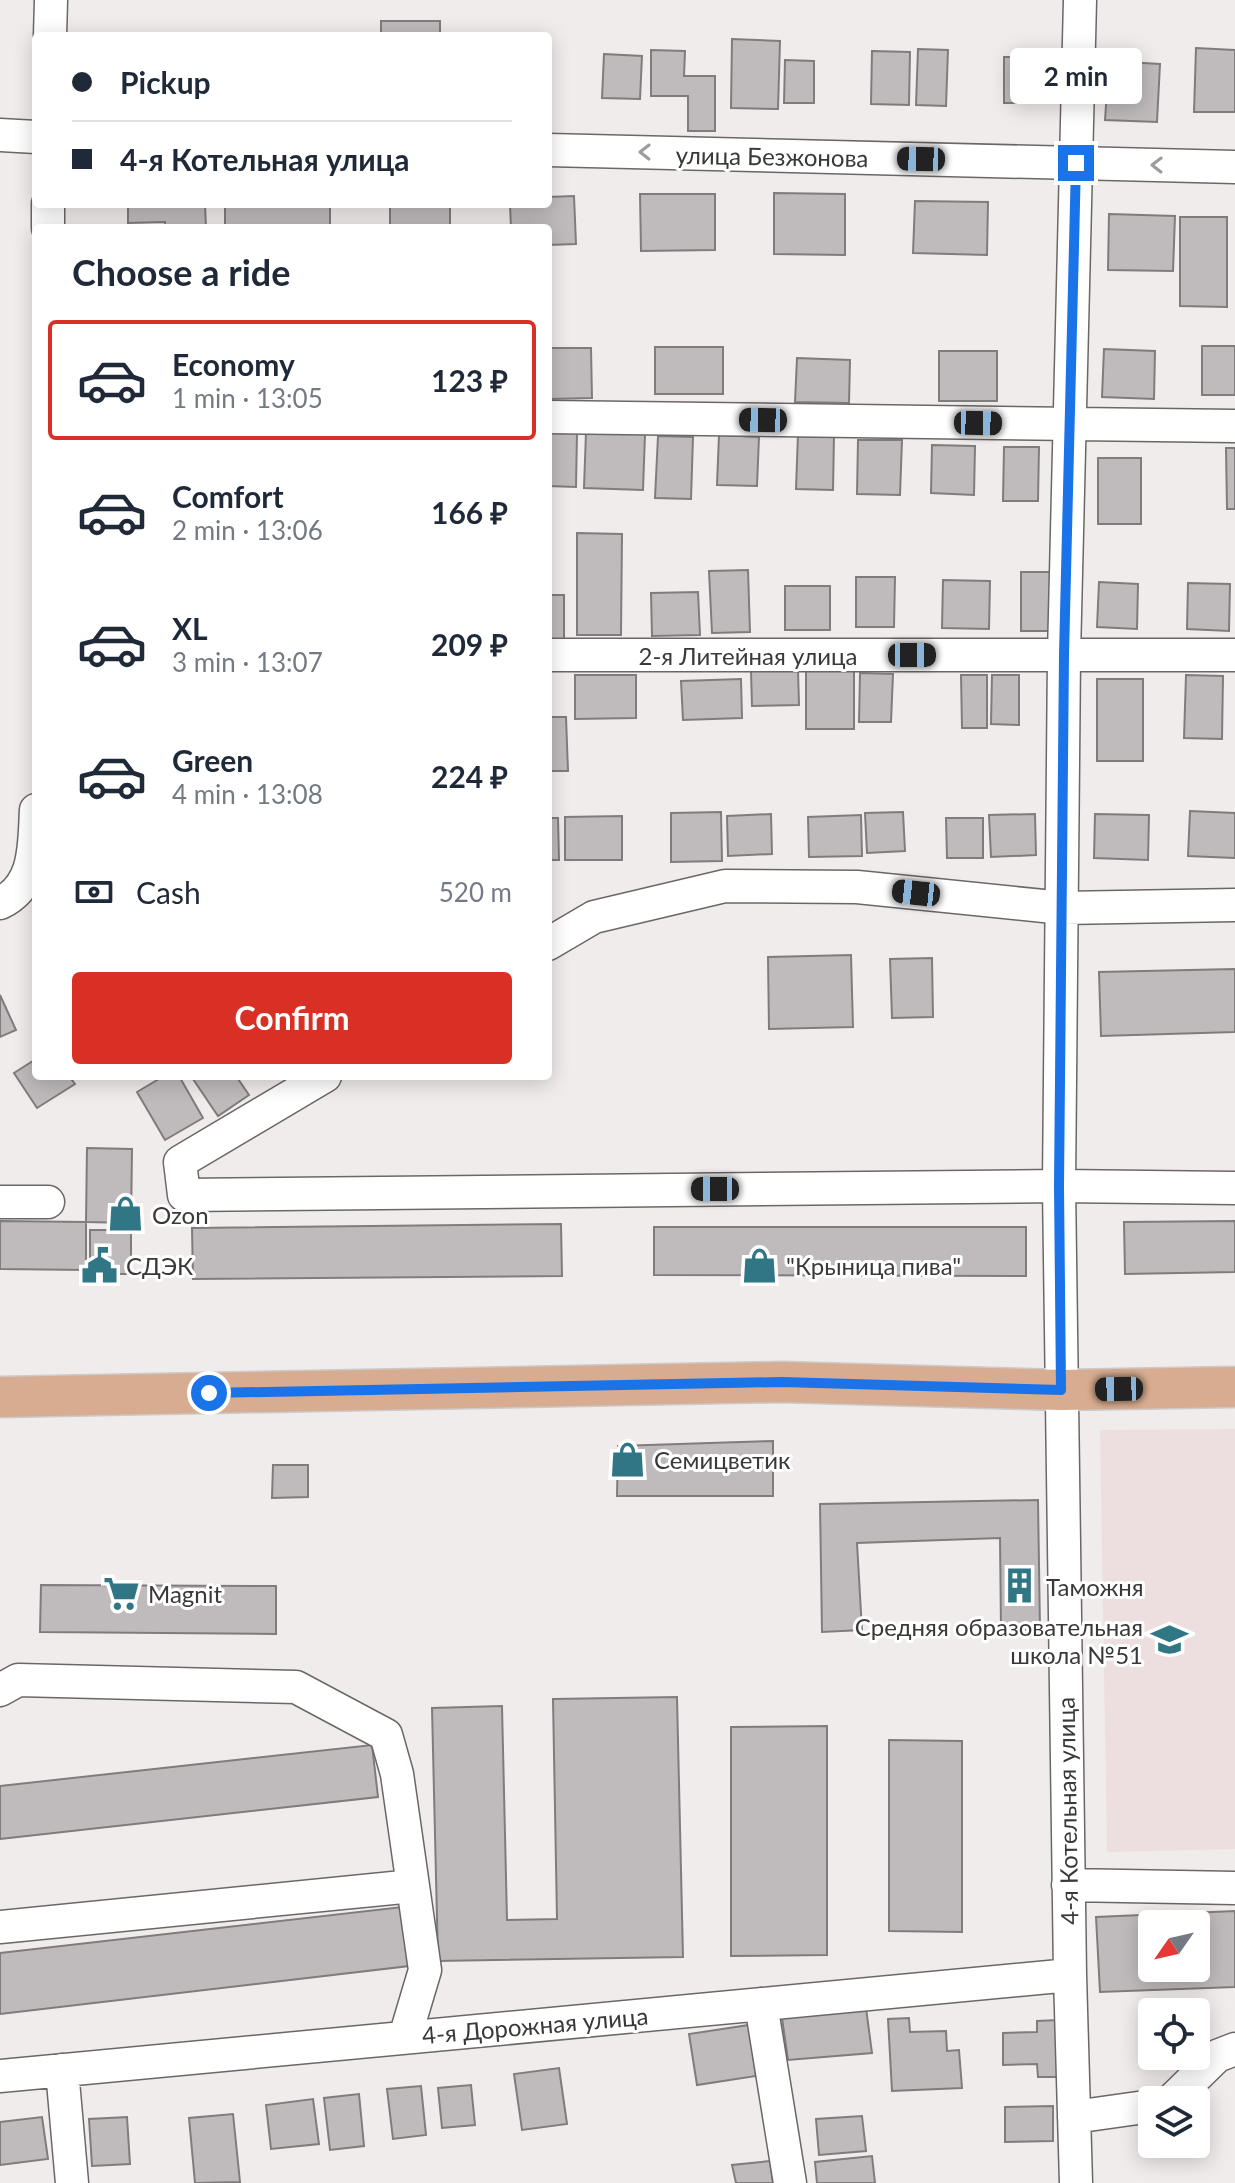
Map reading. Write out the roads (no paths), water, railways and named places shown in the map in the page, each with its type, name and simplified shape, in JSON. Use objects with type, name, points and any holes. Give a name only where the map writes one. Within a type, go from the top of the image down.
[{"type":"main road","points":[[0,1397],[782,1382],[1061,1390],[1235,1387]]},
{"type":"street","points":[[50,32],[51,0]]},
{"type":"street","name":"4-я Котельная улица","points":[[1076,2183],[1068,1885],[1059,1186],[1064,655],[1080,0]]},
{"type":"street","points":[[0,135],[32,137]]},
{"type":"street","name":"улица Безжонова","points":[[552,150],[1235,167]]},
{"type":"street","points":[[552,417],[1235,426]]},
{"type":"street","name":"2-я Литейная улица","points":[[552,655],[1235,655]]},
{"type":"street","points":[[14,901],[32,868]]},
{"type":"street","points":[[552,942],[594,917],[725,886],[857,887],[1063,908],[1235,905]]},
{"type":"street","points":[[318,1080],[180,1162],[184,1195],[1059,1186],[1235,1188]]},
{"type":"street","points":[[0,1202],[48,1202]]},
{"type":"street","points":[[0,1690],[18,1680],[296,1687],[386,1735],[397,1774],[425,1970],[405,2037]]},
{"type":"street","points":[[1068,1885],[1235,1888]]},
{"type":"street","points":[[0,1927],[413,1886]]},
{"type":"street","name":"4-я Дорожная улица","points":[[0,2076],[1070,1975]]},
{"type":"street","points":[[761,2004],[790,2183]]},
{"type":"street","points":[[1186,2086],[1217,2056],[1235,2049]]},
{"type":"street","points":[[62,2070],[72,2183]]},
{"type":"street","points":[[1074,2117],[1138,2108]]},
{"type":"place","name":"Ozon","points":[[126,1214]]},
{"type":"place","name":"СДЭК","points":[[100,1265]]},
{"type":"place","name":"\"Крыница пива\"","points":[[760,1265]]},
{"type":"place","name":"Семицветик","points":[[628,1459]]},
{"type":"place","name":"Таможня","points":[[1020,1586]]},
{"type":"place","name":"Magnit","points":[[122,1593]]},
{"type":"place","name":"Средняя образовательная школа №51","points":[[1169,1640]]}]
